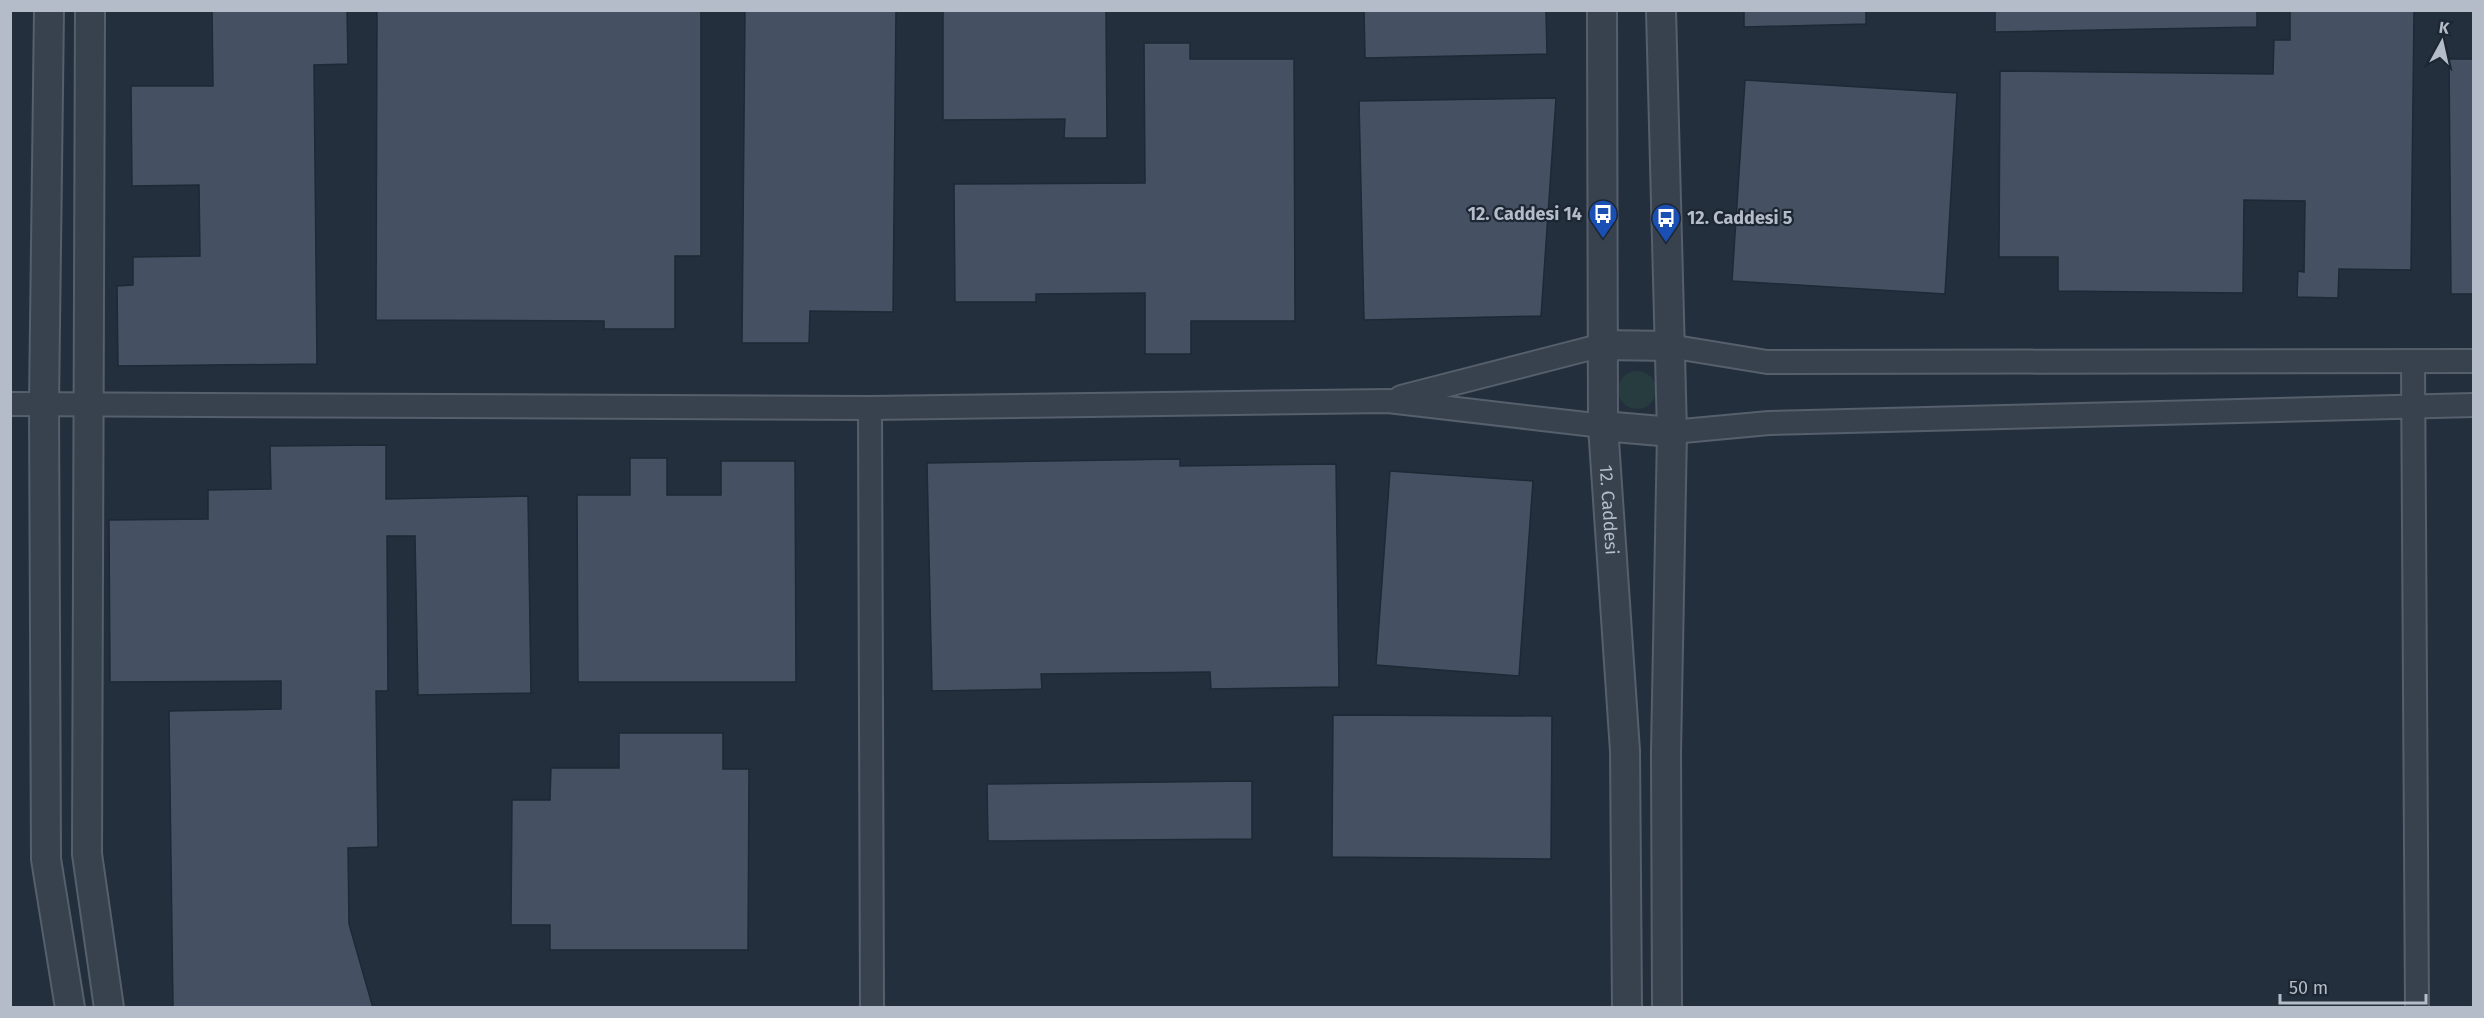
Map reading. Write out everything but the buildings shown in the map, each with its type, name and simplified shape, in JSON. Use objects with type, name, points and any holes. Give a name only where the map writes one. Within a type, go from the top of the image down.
[{"type":"street","points":[[49,10],[44,404],[46,859],[70,1008]]},
{"type":"street","points":[[90,10],[87,854],[109,1008]]},
{"type":"street","name":"12. Caddesi","points":[[1602,10],[1603,426],[1625,751],[1627,1008]]},
{"type":"street","points":[[1660,10],[1672,432],[1666,752],[1667,1008]]},
{"type":"street","points":[[1388,401],[1603,345],[1669,346],[1767,362],[2414,363],[2474,361]]},
{"type":"street","points":[[2414,363],[2417,1008]]},
{"type":"street","points":[[10,404],[870,408],[1388,401],[1672,432],[1769,423],[2474,405]]},
{"type":"street","points":[[870,408],[872,1008]]},
{"type":"green space","points":[[1637,371],[1650,377],[1656,390],[1650,403],[1637,409],[1624,403],[1618,390],[1624,377]]},
{"type":"place","name":"12. Caddesi 14","points":[[1603,240]]},
{"type":"place","name":"12. Caddesi 5","points":[[1666,244]]}]
